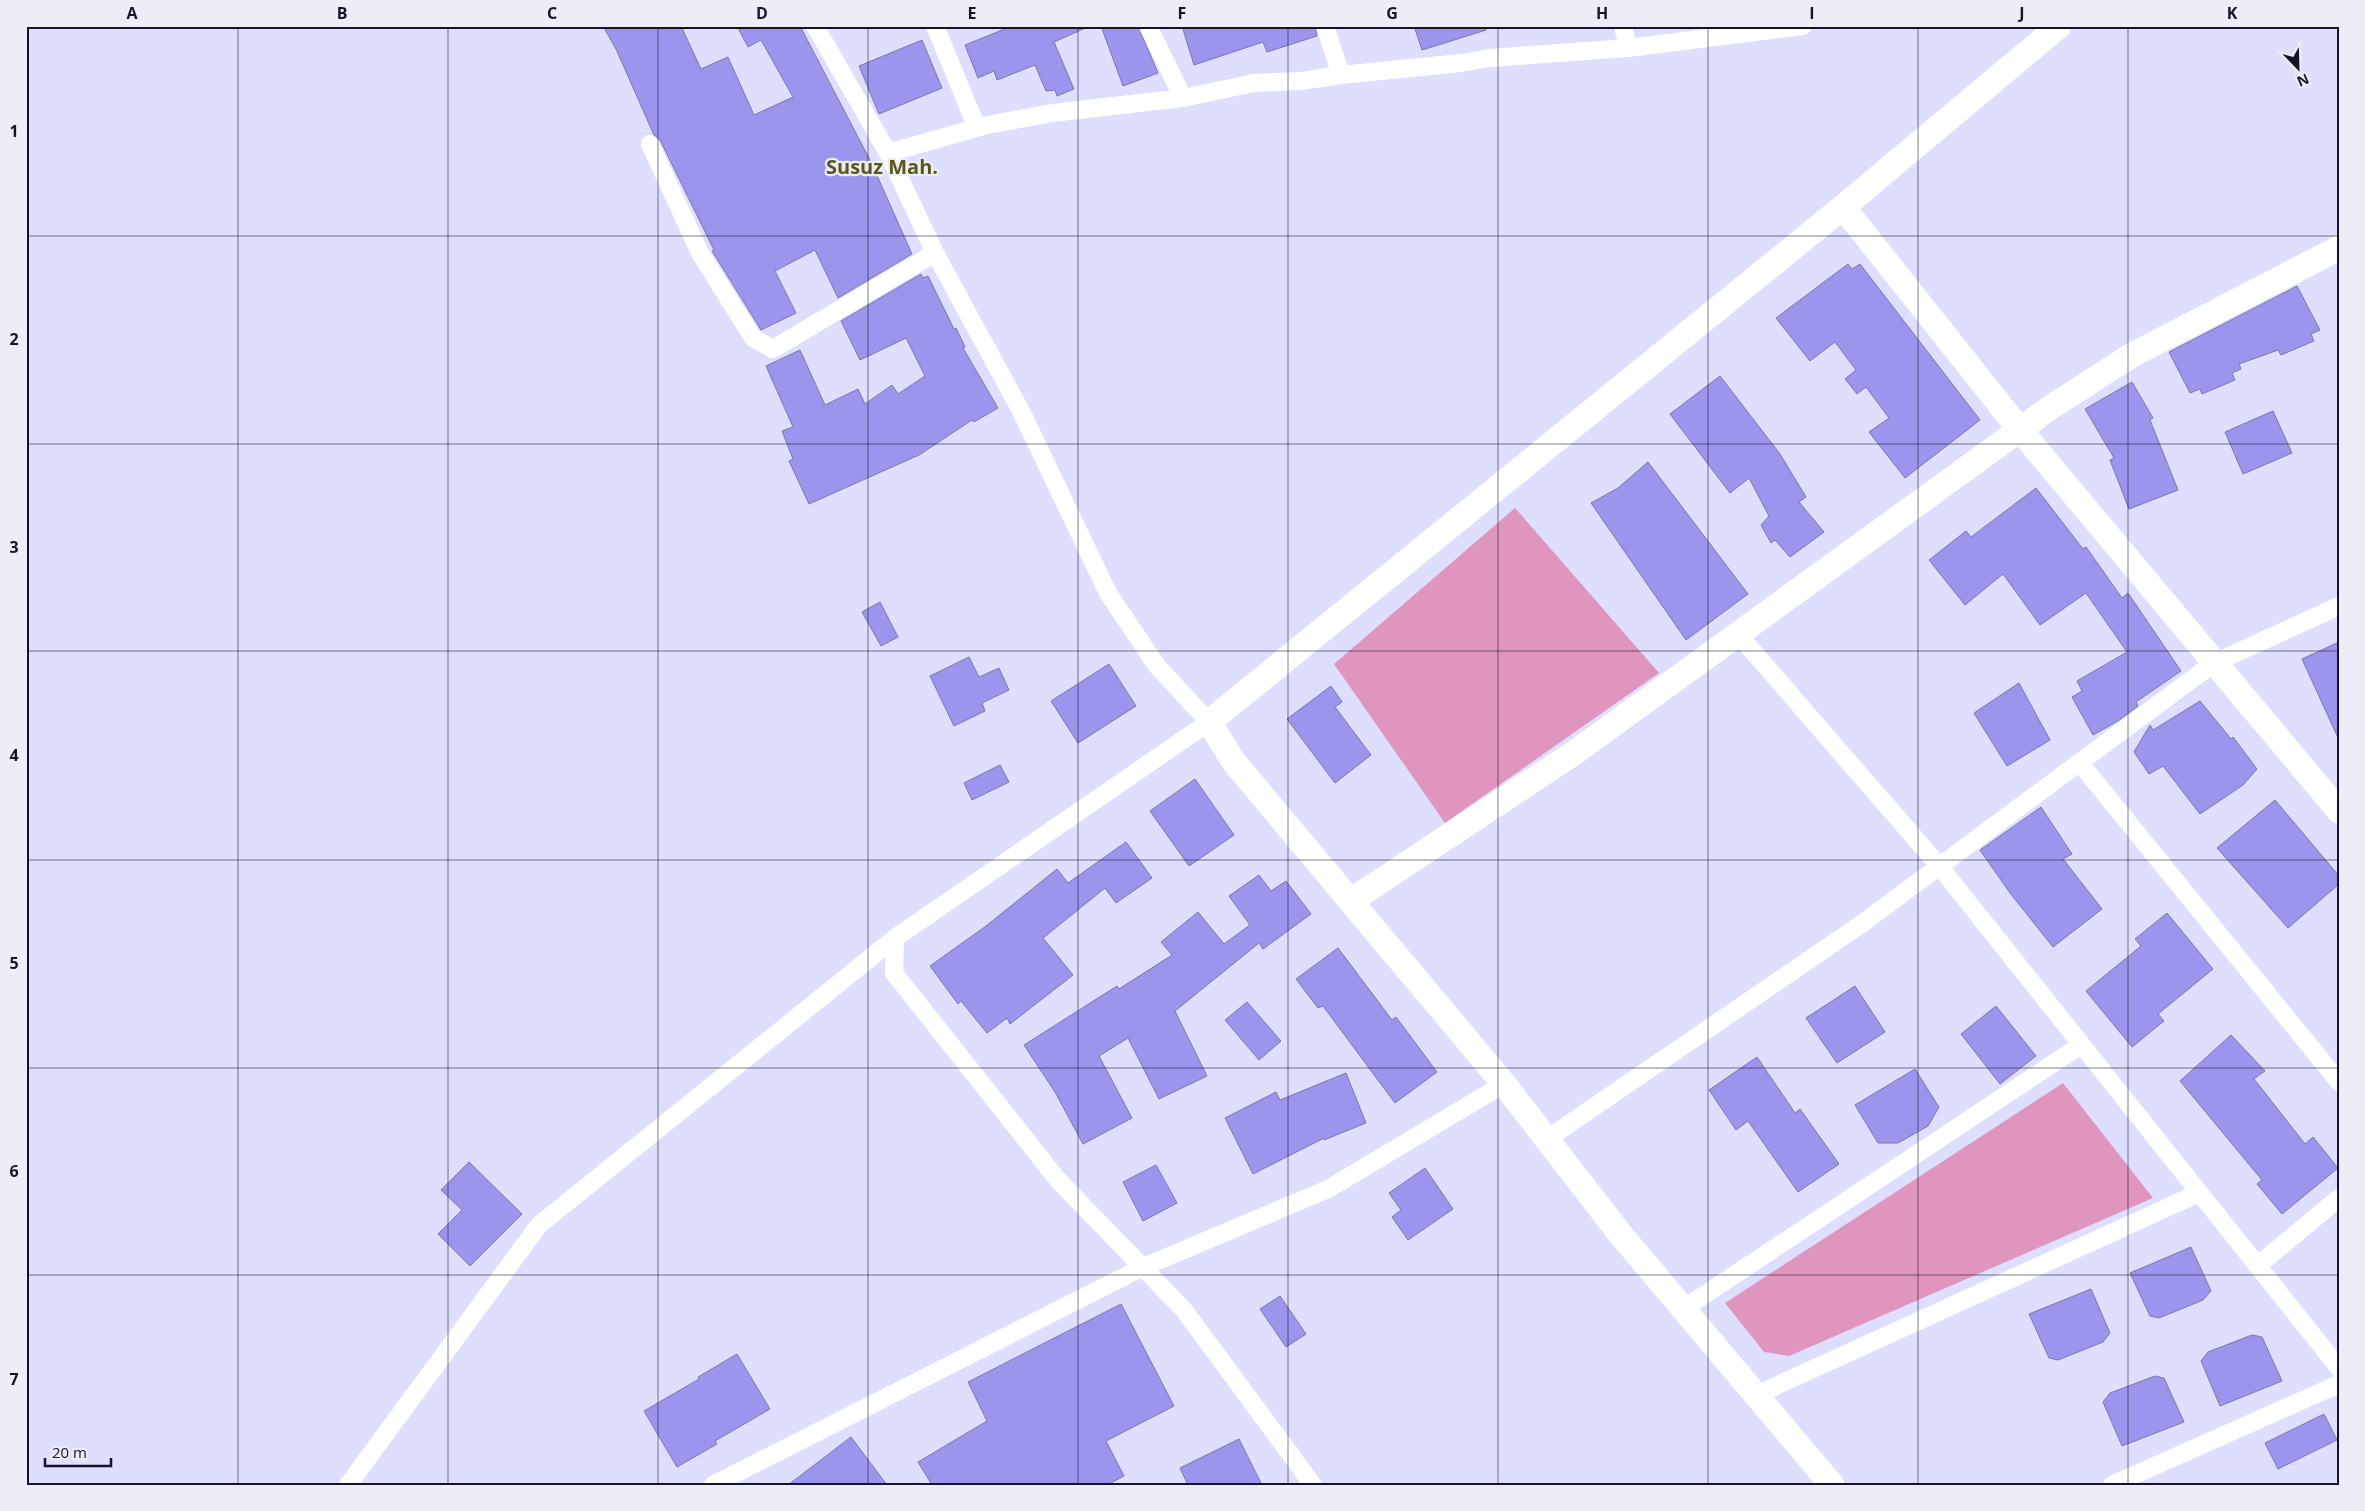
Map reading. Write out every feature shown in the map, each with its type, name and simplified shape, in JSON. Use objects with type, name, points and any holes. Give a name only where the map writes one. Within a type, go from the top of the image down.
[{"type":"street","points":[[815,26],[888,153],[935,253],[1021,410],[1108,593],[1157,666],[1209,722],[1234,762],[1352,900],[1504,1084],[1621,1235],[1832,1485]]},
{"type":"street","points":[[935,26],[977,128]]},
{"type":"street","points":[[1148,26],[1183,98]]},
{"type":"street","points":[[1325,26],[1341,75]]},
{"type":"street","points":[[1623,26],[1628,48]]},
{"type":"street","points":[[888,153],[977,128],[1052,113],[1183,98],[1254,82],[1301,81],[1490,58],[1628,48],[1803,26]]},
{"type":"street","points":[[348,1485],[539,1226],[895,938],[1209,722],[1843,207],[2059,26]]},
{"type":"street","points":[[650,144],[700,253],[753,338],[773,349],[935,253]]},
{"type":"street","points":[[1843,207],[2020,430],[2339,811]]},
{"type":"street","points":[[1352,900],[1574,753],[2051,407],[2132,355],[2339,248]]},
{"type":"street","points":[[1547,1139],[1860,925],[2214,663],[2339,606]]},
{"type":"street","points":[[1737,633],[1940,867],[2339,1368]]},
{"type":"street","points":[[2080,763],[2339,1082]]},
{"type":"street","points":[[895,938],[894,973],[1058,1180],[1141,1268],[1184,1310],[1313,1485]]},
{"type":"street","points":[[1683,1308],[2081,1045]]},
{"type":"street","points":[[713,1485],[1141,1268],[1328,1190],[1504,1084]]},
{"type":"street","points":[[1756,1395],[2199,1193]]},
{"type":"street","points":[[2257,1266],[2339,1198]]},
{"type":"street","points":[[2112,1485],[2339,1384]]},
{"type":"shaded area","points":[[1515,508],[1659,673],[1445,823],[1334,664]]},
{"type":"shaded area","points":[[2063,1083],[2153,1198],[1789,1356],[1764,1352],[1725,1303]]},
{"type":"building","points":[[603,26],[681,26],[701,69],[728,57],[754,115],[793,97],[761,40],[748,47],[737,26],[800,26],[871,162],[912,254],[838,298],[815,250],[775,271],[796,313],[761,330],[712,251],[714,250],[660,140],[654,135],[616,49]]},
{"type":"building","points":[[1012,26],[1090,26],[1054,42],[1074,89],[1057,96],[1055,90],[1046,91],[1035,65],[997,80],[994,71],[978,78],[965,45]]},
{"type":"building","points":[[1101,26],[1138,26],[1158,73],[1123,86]]},
{"type":"building","points":[[1182,26],[1315,26],[1317,36],[1267,52],[1263,42],[1194,65]]},
{"type":"building","points":[[1414,26],[1485,26],[1486,30],[1422,50]]},
{"type":"building","points":[[922,40],[942,88],[879,114],[859,66]]},
{"type":"building","points":[[1848,264],[1852,269],[1860,264],[1980,420],[1905,478],[1869,432],[1889,418],[1866,387],[1857,394],[1845,379],[1856,370],[1835,342],[1810,361],[1776,318]]},
{"type":"building","points":[[921,274],[923,278],[928,276],[954,329],[956,328],[965,347],[963,348],[998,408],[974,422],[972,420],[919,455],[809,504],[789,461],[793,459],[782,431],[793,427],[766,366],[800,350],[825,405],[858,389],[865,404],[892,385],[898,394],[925,376],[906,338],[860,360],[841,321]]},
{"type":"building","points":[[2297,286],[2320,330],[2311,334],[2314,341],[2281,355],[2278,350],[2239,364],[2241,369],[2232,373],[2235,380],[2202,394],[2200,389],[2190,393],[2169,352]]},
{"type":"building","points":[[1720,376],[1780,454],[1806,497],[1799,502],[1824,532],[1790,557],[1775,540],[1771,543],[1761,525],[1769,516],[1749,478],[1730,493],[1670,414]]},
{"type":"building","points":[[2132,382],[2153,418],[2150,420],[2178,490],[2129,509],[2110,460],[2114,458],[2085,409]]},
{"type":"building","points":[[2273,411],[2292,453],[2243,474],[2225,432]]},
{"type":"building","points":[[1648,462],[1748,594],[1686,640],[1591,503],[1618,488]]},
{"type":"building","points":[[2036,488],[2083,549],[2086,547],[2122,598],[2128,593],[2181,671],[2136,702],[2138,706],[2118,721],[2093,735],[2072,697],[2082,691],[2077,681],[2127,652],[2086,593],[2040,625],[2003,574],[1965,605],[1929,560],[1966,531],[1971,537]]},
{"type":"building","points":[[880,602],[898,637],[881,646],[862,612]]},
{"type":"building","points":[[2339,642],[2339,740],[2302,659]]},
{"type":"building","points":[[969,657],[979,677],[999,668],[1009,690],[982,703],[985,711],[954,726],[930,676]]},
{"type":"building","points":[[1109,664],[1136,706],[1078,743],[1051,701]]},
{"type":"building","points":[[2019,683],[2050,740],[2007,766],[1974,713]]},
{"type":"building","points":[[1331,686],[1342,702],[1335,707],[1371,755],[1335,783],[1287,719]]},
{"type":"building","points":[[2200,701],[2231,739],[2233,737],[2257,769],[2243,785],[2200,814],[2163,766],[2149,774],[2134,752],[2150,725],[2153,730]]},
{"type":"building","points":[[1000,765],[1009,782],[972,800],[964,783]]},
{"type":"building","points":[[1195,779],[1234,835],[1189,866],[1150,811]]},
{"type":"building","points":[[2275,800],[2339,876],[2339,884],[2288,928],[2217,848]]},
{"type":"building","points":[[2041,807],[2072,854],[2063,859],[2102,909],[2053,947],[2010,893],[1980,850]]},
{"type":"building","points":[[1126,842],[1152,878],[1116,903],[1105,888],[1043,938],[1073,975],[1010,1024],[1007,1018],[987,1033],[961,1001],[958,1004],[930,966],[986,926],[1057,869],[1068,883]]},
{"type":"building","points":[[1259,875],[1271,891],[1286,881],[1311,914],[1263,949],[1259,943],[1175,1011],[1207,1076],[1159,1099],[1128,1038],[1099,1056],[1132,1118],[1083,1144],[1055,1092],[1024,1045],[1117,986],[1119,989],[1172,955],[1161,942],[1198,912],[1224,944],[1250,925],[1229,896]]},
{"type":"building","points":[[2167,913],[2213,969],[2158,1014],[2164,1021],[2132,1047],[2086,991],[2141,946],[2135,939]]},
{"type":"building","points":[[1338,948],[1392,1020],[1396,1017],[1437,1072],[1395,1103],[1323,1006],[1318,1008],[1296,979]]},
{"type":"building","points":[[1855,986],[1885,1032],[1837,1063],[1806,1018]]},
{"type":"building","points":[[1247,1002],[1281,1041],[1259,1060],[1225,1020]]},
{"type":"building","points":[[1996,1006],[2036,1056],[2000,1084],[1961,1034]]},
{"type":"building","points":[[2231,1035],[2265,1071],[2254,1079],[2305,1144],[2313,1137],[2338,1168],[2282,1214],[2257,1184],[2262,1180],[2180,1081]]},
{"type":"building","points":[[1757,1057],[1795,1113],[1800,1109],[1839,1164],[1798,1192],[1748,1121],[1736,1130],[1709,1090]]},
{"type":"building","points":[[1915,1069],[1939,1107],[1928,1126],[1898,1143],[1878,1143],[1855,1105]]},
{"type":"building","points":[[1346,1073],[1366,1123],[1324,1140],[1324,1138],[1253,1174],[1225,1118],[1276,1092],[1280,1100]]},
{"type":"building","points":[[469,1162],[522,1214],[470,1266],[438,1234],[462,1210],[441,1190]]},
{"type":"building","points":[[1156,1165],[1177,1203],[1143,1221],[1123,1182]]},
{"type":"building","points":[[1425,1168],[1453,1209],[1408,1240],[1392,1217],[1401,1210],[1389,1193]]},
{"type":"building","points":[[2191,1247],[2211,1291],[2203,1300],[2159,1318],[2150,1316],[2130,1273]]},
{"type":"building","points":[[2091,1289],[2110,1333],[2103,1342],[2058,1360],[2049,1358],[2029,1314]]},
{"type":"building","points":[[1280,1296],[1306,1334],[1286,1347],[1260,1309]]},
{"type":"building","points":[[1121,1304],[1174,1406],[1106,1441],[1124,1476],[1107,1485],[932,1485],[918,1462],[987,1421],[968,1382]]},
{"type":"building","points":[[2252,1335],[2262,1337],[2282,1381],[2220,1406],[2201,1361],[2208,1352]]},
{"type":"building","points":[[737,1354],[770,1409],[715,1441],[717,1444],[677,1467],[644,1411]]},
{"type":"building","points":[[2155,1376],[2164,1378],[2184,1422],[2122,1446],[2103,1402],[2110,1393]]},
{"type":"building","points":[[2324,1414],[2337,1440],[2278,1469],[2265,1443]]},
{"type":"building","points":[[851,1437],[887,1485],[788,1485]]},
{"type":"building","points":[[1239,1439],[1262,1485],[1188,1485],[1180,1468]]},
{"type":"district","name":"Susuz Mah.","points":[[882,166]]}]
